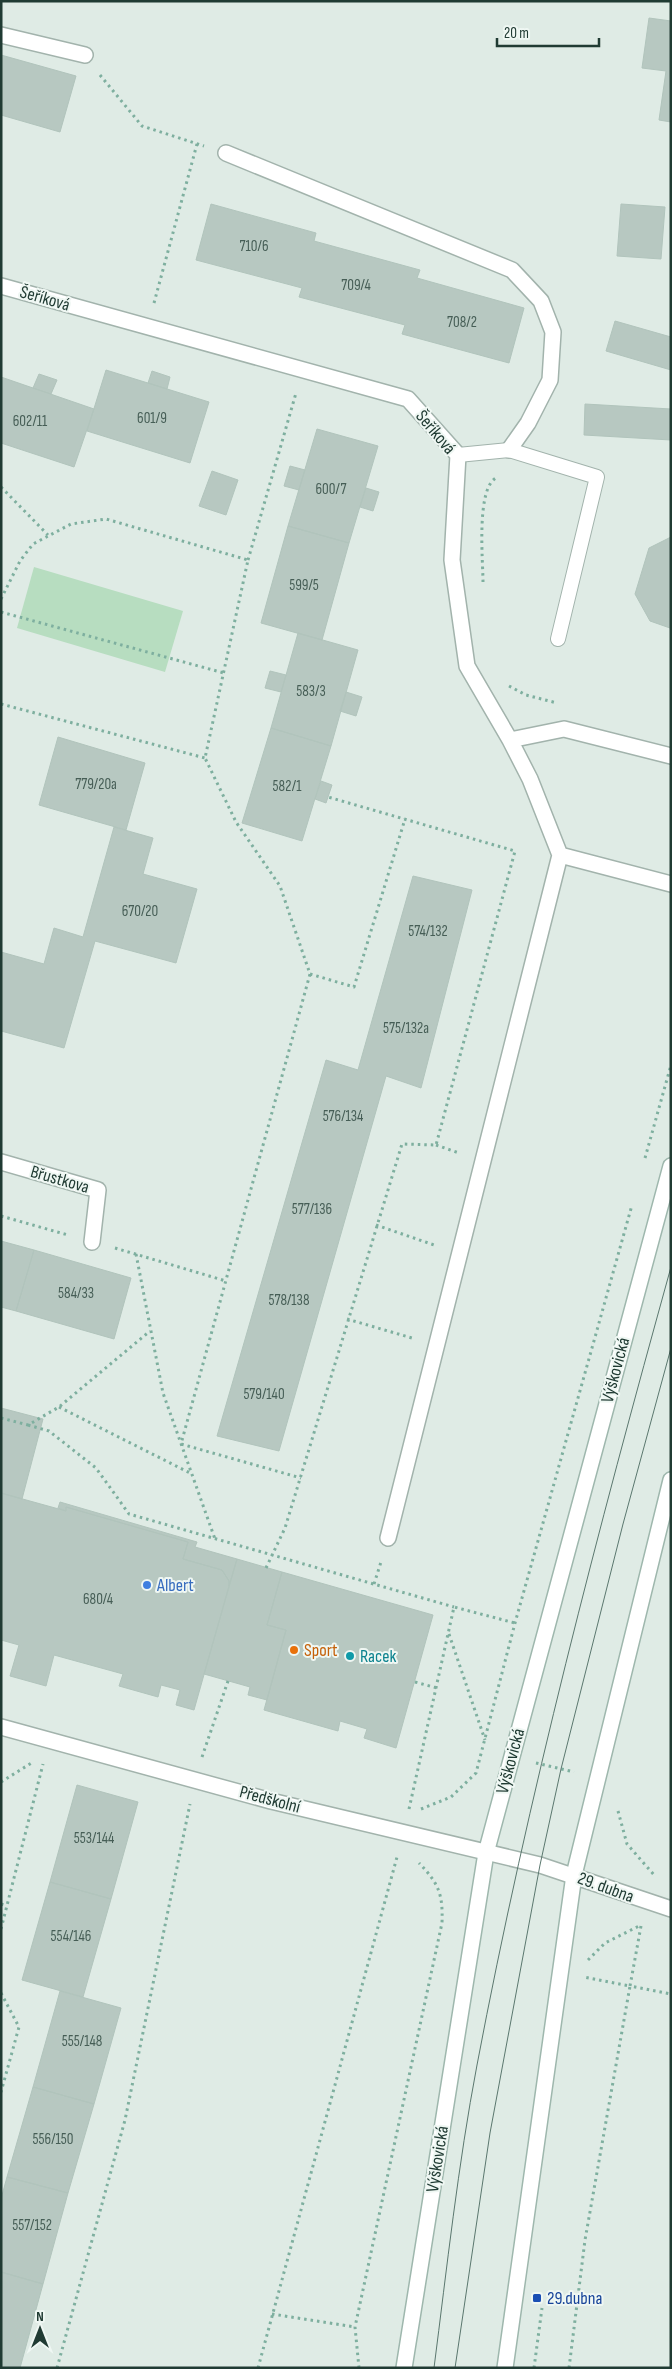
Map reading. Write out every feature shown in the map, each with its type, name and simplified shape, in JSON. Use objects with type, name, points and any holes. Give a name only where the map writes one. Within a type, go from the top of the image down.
[{"type":"street","points":[[1,35],[85,55]]},
{"type":"street","points":[[226,153],[512,270],[541,301],[553,332],[550,380],[528,423],[509,450]]},
{"type":"street","name":"Šeříková","points":[[1,286],[408,399],[458,455],[452,560],[467,666],[510,740],[530,779],[560,856]]},
{"type":"street","points":[[510,740],[564,729],[671,756]]},
{"type":"street","points":[[388,1538],[560,856],[671,884]]},
{"type":"street","name":"Břustkova","points":[[1,1162],[98,1190],[92,1242]]},
{"type":"street","name":"Výškovická","points":[[404,2368],[486,1853],[671,1166]]},
{"type":"street","points":[[505,2368],[574,1875],[671,1480]]},
{"type":"street","name":"Předškolní","points":[[1,1727],[271,1801],[540,1865]]},
{"type":"street","name":"29. dubna","points":[[540,1865],[671,1908]]},
{"type":"lane","points":[[458,455],[509,450],[597,477],[558,639]]},
{"type":"path","points":[[100,75],[142,126],[207,147]]},
{"type":"path","points":[[148,327],[198,144]]},
{"type":"path","points":[[181,1444],[310,974],[280,886],[236,822],[205,758],[248,560],[303,370]]},
{"type":"path","points":[[483,585],[483,498],[492,480],[500,476]]},
{"type":"path","points":[[1,487],[48,535]]},
{"type":"path","points":[[1,599],[20,561],[33,544],[71,524],[106,519],[248,560]]},
{"type":"path","points":[[1,612],[224,673]]},
{"type":"path","points":[[507,685],[526,694],[562,705]]},
{"type":"path","points":[[1,704],[205,758]]},
{"type":"path","points":[[266,1568],[285,1528],[402,1144],[436,1145],[515,851],[328,797]]},
{"type":"path","points":[[310,974],[354,987],[405,819]]},
{"type":"path","points":[[644,1161],[671,1065]]},
{"type":"path","points":[[408,1810],[425,1809],[451,1797],[476,1773],[514,1622],[633,1200]]},
{"type":"path","points":[[376,1225],[460,1253]]},
{"type":"path","points":[[136,1254],[163,1393],[216,1539]]},
{"type":"path","points":[[348,1320],[436,1345]]},
{"type":"path","points":[[28,1424],[59,1407],[150,1332]]},
{"type":"path","points":[[59,1407],[192,1474]]},
{"type":"path","points":[[1,1418],[49,1431],[96,1468],[129,1514],[454,1607],[514,1622]]},
{"type":"path","points":[[181,1444],[300,1478]]},
{"type":"path","points":[[258,2368],[404,1833],[454,1607]]},
{"type":"path","points":[[448,1634],[485,1740]]},
{"type":"path","points":[[57,2368],[125,2120],[195,1779],[228,1681]]},
{"type":"path","points":[[415,1682],[436,1688]]},
{"type":"path","points":[[1,1928],[49,1740]]},
{"type":"path","points":[[482,1752],[598,1777]]},
{"type":"path","points":[[570,2368],[586,2240],[630,1986],[642,1925],[657,1879],[627,1844],[618,1813],[619,1806]]},
{"type":"path","points":[[359,2368],[355,2327],[442,1923],[443,1900],[431,1876],[416,1860],[398,1853]]},
{"type":"path","points":[[1,1904],[7,1906]]},
{"type":"path","points":[[582,1977],[588,1960],[605,1943],[642,1925]]},
{"type":"path","points":[[630,1986],[671,1994]]},
{"type":"path","points":[[1,1993],[19,2027],[1,2092]]},
{"type":"path","points":[[272,2314],[355,2327]]},
{"type":"green space","points":[[34,567],[183,611],[165,672],[17,628]]},
{"type":"building","points":[[649,18],[671,21],[671,122],[659,120],[666,71],[642,68]]},
{"type":"building","points":[[1,55],[76,76],[60,132],[1,115]]},
{"type":"building","points":[[211,204],[316,233],[314,241],[420,270],[417,278],[524,308],[509,363],[402,334],[405,325],[299,297],[302,288],[196,260]]},
{"type":"building","points":[[621,204],[665,207],[661,259],[617,256]]},
{"type":"building","points":[[615,321],[671,337],[671,370],[606,351]]},
{"type":"building","points":[[106,370],[209,402],[190,463],[87,431]]},
{"type":"building","points":[[152,371],[170,377],[167,389],[148,383]]},
{"type":"building","points":[[39,374],[57,380],[51,394],[33,388]]},
{"type":"building","points":[[1,377],[94,409],[74,467],[1,443]]},
{"type":"building","points":[[585,404],[671,409],[671,440],[584,435]]},
{"type":"building","points":[[317,429],[378,446],[349,543],[288,526]]},
{"type":"building","points":[[290,466],[305,470],[299,490],[284,486]]},
{"type":"building","points":[[212,471],[238,480],[226,515],[199,506]]},
{"type":"building","points":[[366,488],[379,492],[373,511],[360,507]]},
{"type":"building","points":[[288,526],[349,543],[322,640],[261,623]]},
{"type":"building","points":[[671,537],[670,628],[650,621],[635,594],[649,548]]},
{"type":"building","points":[[298,633],[358,650],[331,746],[271,728]]},
{"type":"building","points":[[270,671],[286,675],[281,692],[265,688]]},
{"type":"building","points":[[346,692],[362,697],[356,716],[340,711]]},
{"type":"building","points":[[271,728],[331,746],[302,841],[242,823]]},
{"type":"building","points":[[58,737],[145,763],[126,830],[39,805]]},
{"type":"building","points":[[321,781],[332,785],[326,803],[315,799]]},
{"type":"building","points":[[114,827],[153,838],[143,874],[197,889],[176,963],[95,941],[64,1048],[1,1031],[1,952],[44,964],[54,928],[83,937]]},
{"type":"building","points":[[413,876],[472,890],[421,1088],[386,1076],[279,1451],[217,1436],[326,1060],[358,1070]]},
{"type":"building","points":[[1,1241],[34,1250],[16,1311],[1,1307]]},
{"type":"building","points":[[34,1250],[131,1278],[114,1339],[16,1311]]},
{"type":"building","points":[[1,1408],[43,1419],[22,1499],[1,1493]]},
{"type":"building","points":[[1,1493],[66,1511],[66,1507],[188,1542],[183,1559],[222,1570],[229,1581],[229,1586],[194,1710],[176,1705],[180,1690],[161,1685],[158,1697],[119,1686],[123,1674],[54,1655],[46,1686],[10,1676],[19,1645],[1,1640]]},
{"type":"building","points":[[60,1502],[197,1542],[195,1547],[237,1559],[229,1586],[229,1581],[222,1570],[183,1559],[188,1542],[66,1507],[66,1511],[58,1508]]},
{"type":"building","points":[[237,1559],[282,1572],[267,1625],[286,1630],[267,1700],[248,1695],[250,1687],[204,1674]]},
{"type":"building","name":"Racek","points":[[282,1572],[433,1615],[396,1748],[364,1738],[367,1729],[340,1721],[338,1731],[264,1710],[286,1630],[267,1625]]},
{"type":"building","points":[[77,1785],[138,1802],[111,1899],[50,1882]]},
{"type":"building","points":[[50,1882],[111,1899],[83,1997],[22,1980]]},
{"type":"building","points":[[60,1991],[121,2008],[94,2104],[33,2087]]},
{"type":"building","points":[[33,2087],[94,2104],[68,2193],[7,2177]]},
{"type":"building","points":[[7,2177],[68,2193],[43,2284],[1,2272],[1,2199]]},
{"type":"building","points":[[1,2272],[43,2284],[20,2368],[1,2368]]},
{"type":"tram line","points":[[434,2368],[464,2140],[497,1964],[566,1664],[617,1465],[671,1267]]},
{"type":"tram line","points":[[455,2368],[490,2133],[540,1865],[561,1769],[623,1524],[671,1348]]},
{"type":"place","name":"Albert","points":[[147,1585]]},
{"type":"place","name":"Sport","points":[[294,1650]]},
{"type":"place","name":"Racek","points":[[350,1656]]},
{"type":"place","name":"29.dubna","points":[[537,2298]]}]
